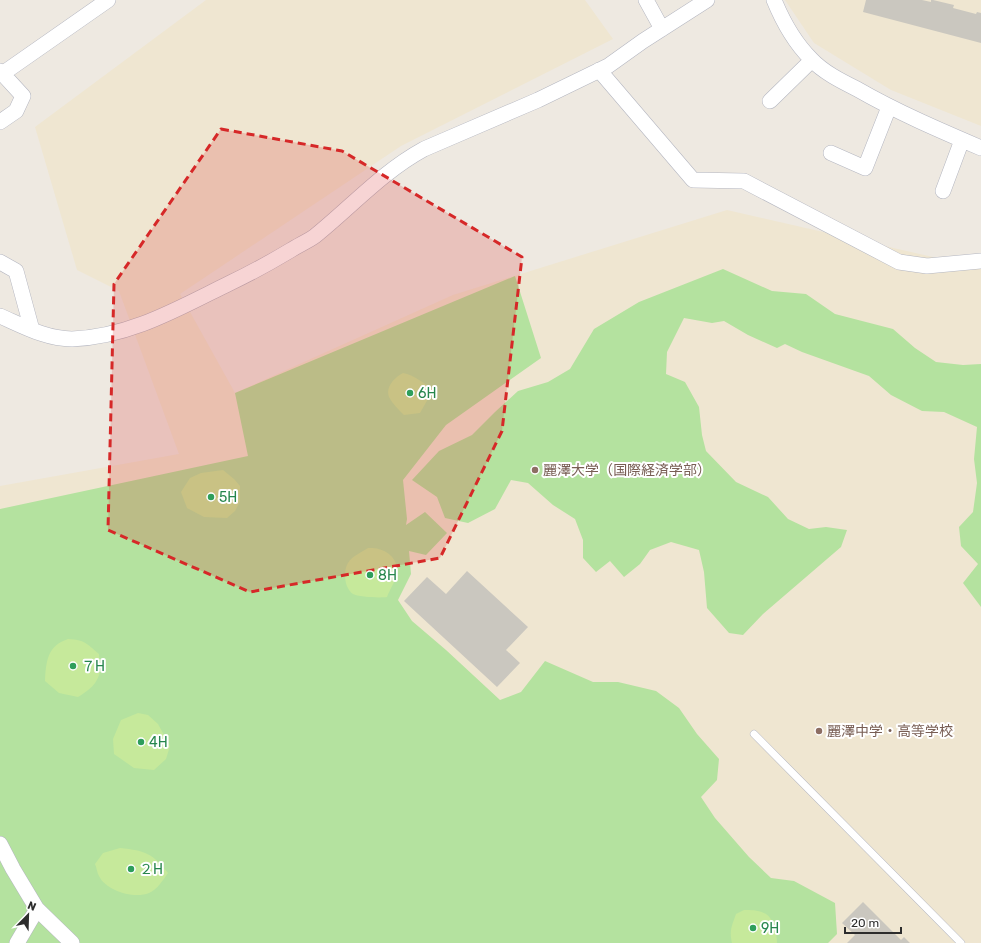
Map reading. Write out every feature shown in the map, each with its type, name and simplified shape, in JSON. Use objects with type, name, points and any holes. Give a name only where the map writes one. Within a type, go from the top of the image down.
[{"type":"street","points":[[0,122],[16,111],[23,96],[1,72],[108,0]]},
{"type":"street","points":[[646,0],[662,29]]},
{"type":"street","points":[[0,316],[50,337],[71,339],[105,336],[130,329],[174,311],[257,270],[314,236],[370,186],[406,159],[424,149],[538,100],[608,66],[707,0]]},
{"type":"street","points":[[774,0],[782,19],[794,39],[812,60],[830,75],[889,107],[981,148]]},
{"type":"street","points":[[770,102],[812,60]]},
{"type":"street","points":[[599,70],[693,180],[744,182],[899,262],[927,266],[981,261]]},
{"type":"street","points":[[831,153],[865,168],[889,107]]},
{"type":"street","points":[[943,191],[962,140]]},
{"type":"street","points":[[0,262],[16,271],[32,330]]},
{"type":"street","points":[[0,844],[12,869],[37,909],[72,943]]},
{"type":"street","points":[[17,943],[37,909]]},
{"type":"lane","points":[[754,734],[961,943]]},
{"type":"highlighted area","points":[[221,129],[342,151],[522,257],[502,431],[440,558],[250,592],[108,530],[114,284]]},
{"type":"shaded area","name":"麗澤大学（国際経済学部）","points":[[206,0],[585,0],[613,39],[401,146],[180,294],[235,393],[453,295],[727,210],[981,268],[981,943],[85,943],[0,777],[0,486],[179,454],[119,291],[77,270],[35,127]]},
{"type":"shaded area","points":[[785,0],[981,0],[981,126],[891,90],[814,43]]},
{"type":"green space","points":[[723,269],[772,291],[806,294],[835,314],[893,329],[915,348],[936,362],[963,365],[981,364],[981,607],[963,583],[978,564],[961,546],[959,527],[973,512],[977,483],[974,459],[977,427],[944,412],[922,411],[891,395],[869,376],[802,352],[785,344],[777,348],[748,335],[724,321],[712,323],[684,318],[667,352],[666,374],[685,382],[699,407],[702,435],[706,451],[736,482],[768,497],[788,519],[809,529],[826,527],[847,530],[841,547],[763,614],[743,635],[729,633],[707,608],[704,572],[699,550],[671,542],[650,550],[640,564],[624,577],[610,561],[596,572],[583,558],[583,540],[575,519],[553,505],[528,483],[511,480],[495,509],[468,523],[445,518],[437,497],[412,480],[439,451],[472,435],[518,391],[548,382],[570,369],[594,329],[639,302]]},
{"type":"green space","points":[[515,276],[541,358],[446,425],[403,480],[407,519],[406,525],[425,512],[447,533],[426,555],[409,551],[411,574],[398,600],[412,621],[500,700],[521,692],[545,661],[593,682],[618,682],[656,691],[679,708],[697,734],[719,759],[717,780],[701,797],[715,818],[749,857],[771,878],[794,881],[835,903],[837,934],[828,943],[0,943],[0,509],[248,456],[235,393]]},
{"type":"green space","name":"6H","points":[[403,373],[415,377],[433,390],[420,413],[404,415],[389,397],[388,390],[390,386],[397,377]]},
{"type":"green space","name":"5H","points":[[223,470],[240,486],[240,501],[235,511],[227,518],[204,517],[187,508],[181,492],[190,478],[201,473]]},
{"type":"green space","name":"8H","points":[[368,548],[384,551],[393,558],[395,562],[397,574],[387,597],[356,595],[350,591],[346,584],[346,566],[355,556]]},
{"type":"green space","name":"７H","points":[[68,639],[78,640],[85,643],[99,654],[100,668],[98,679],[89,689],[78,697],[59,693],[45,681],[47,661],[52,650],[61,642]]},
{"type":"green space","name":"4H","points":[[138,713],[148,715],[158,724],[170,746],[166,759],[154,770],[134,768],[114,754],[113,739],[121,720]]},
{"type":"green space","name":"２H","points":[[120,848],[136,850],[148,854],[153,857],[168,873],[155,890],[143,895],[128,894],[114,890],[98,875],[95,864],[103,853]]},
{"type":"green space","name":"9H","points":[[744,910],[758,911],[769,916],[774,927],[777,943],[732,943],[731,931],[736,914]]},
{"type":"building","points":[[866,0],[922,0],[931,2],[931,0],[933,0],[954,5],[953,8],[976,14],[977,12],[981,13],[981,43],[863,12]]},
{"type":"building","points":[[467,571],[528,627],[506,650],[520,663],[497,687],[404,601],[427,577],[446,594]]},
{"type":"building","points":[[863,902],[901,940],[904,937],[910,943],[847,943],[855,935],[842,923]]},
{"type":"place","name":"6H","points":[[410,393]]},
{"type":"place","name":"麗澤大学（国際経済学部）","points":[[535,470]]},
{"type":"place","name":"5H","points":[[211,497]]},
{"type":"place","name":"8H","points":[[370,575]]},
{"type":"place","name":"７H","points":[[73,666]]},
{"type":"place","name":"麗澤中学・高等学校","points":[[819,731]]},
{"type":"place","name":"4H","points":[[141,742]]},
{"type":"place","name":"２H","points":[[131,869]]},
{"type":"place","name":"9H","points":[[753,928]]}]
